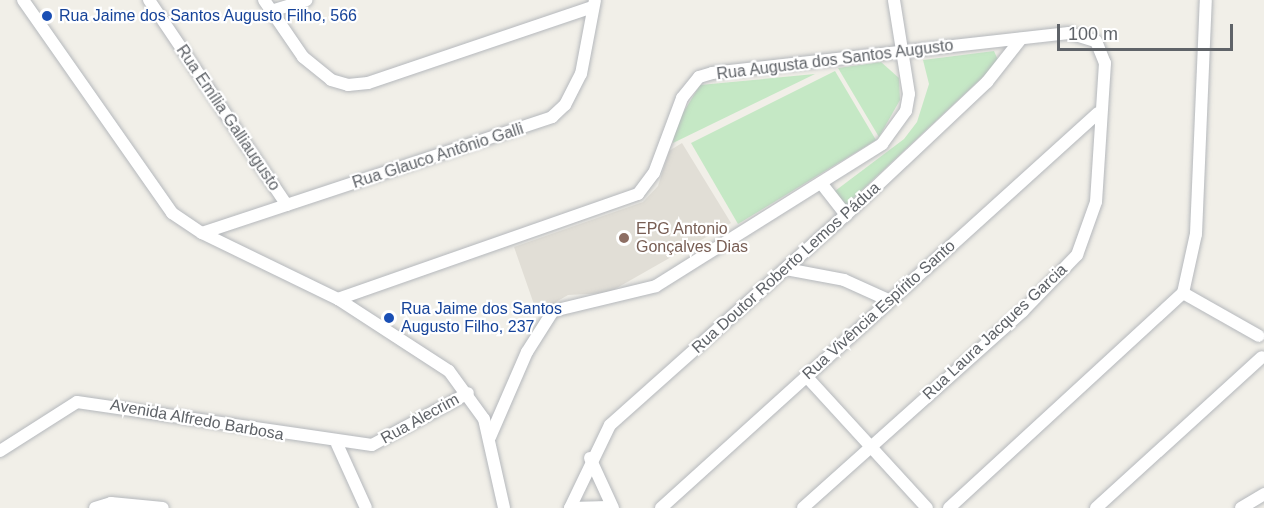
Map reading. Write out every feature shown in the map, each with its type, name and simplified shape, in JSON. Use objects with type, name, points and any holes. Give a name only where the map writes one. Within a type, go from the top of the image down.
[{"type":"street","points":[[23,0],[172,213],[202,234],[338,299],[428,353],[468,393],[490,437],[504,508]]},
{"type":"street","name":"Rua Emília Galliaugusto","points":[[150,0],[287,205]]},
{"type":"street","points":[[264,0],[316,70],[348,85],[368,83],[594,4]]},
{"type":"street","points":[[272,11],[306,0]]},
{"type":"street","points":[[490,437],[527,352],[554,311],[580,300],[621,299],[648,290],[882,144],[898,126],[909,94],[894,0]]},
{"type":"street","points":[[949,508],[1184,293],[1196,234],[1206,0]]},
{"type":"street","name":"Rua Glauco Antônio Galli","points":[[202,234],[552,117],[565,105],[581,74],[594,4]]},
{"type":"street","name":"Rua Augusta dos Santos Augusto","points":[[338,299],[638,194],[654,173],[682,98],[699,77],[902,57],[1069,33],[1096,41]]},
{"type":"street","name":"Rua Doutor Roberto Lemos Pádua","points":[[570,508],[590,458],[610,425],[846,215],[987,82],[1021,39]]},
{"type":"street","name":"Rua Laura Jacques Garcia","points":[[803,508],[1023,311],[1077,255],[1096,202],[1098,113],[1105,63],[1096,41]]},
{"type":"street","name":"Rua Vivência Espírito Santo","points":[[661,508],[888,300],[1098,113]]},
{"type":"street","points":[[821,183],[846,215]]},
{"type":"street","points":[[786,269],[844,280],[888,300]]},
{"type":"street","points":[[1096,508],[1263,357],[1261,333],[1184,293]]},
{"type":"street","points":[[806,376],[873,444],[927,508]]},
{"type":"street","name":"Rua Alecrim","points":[[337,444],[372,445],[468,393]]},
{"type":"street","name":"Avenida Alfredo Barbosa","points":[[0,451],[77,402],[337,444]]},
{"type":"street","points":[[337,444],[366,508]]},
{"type":"street","points":[[570,508],[613,507],[590,458]]},
{"type":"street","points":[[1241,508],[1264,494]]},
{"type":"street","points":[[1261,508],[1264,501]]},
{"type":"street","points":[[95,508],[111,502],[163,508]]},
{"type":"shaded area","name":"EPG Antonio Gonçalves Dias","points":[[682,143],[731,223],[608,293],[568,295],[537,313],[514,247],[643,202],[658,186],[669,151]]},
{"type":"green space","points":[[994,51],[998,60],[989,71],[846,205],[835,191],[904,139],[917,122],[929,84],[923,60]]},
{"type":"green space","points":[[881,62],[899,78],[900,100],[879,137],[838,68]]},
{"type":"green space","points":[[835,71],[876,140],[738,224],[691,143]]},
{"type":"green space","points":[[815,74],[673,143],[675,126],[700,85]]},
{"type":"place","name":"Rua Jaime dos Santos Augusto Filho, 566","points":[[47,16]]},
{"type":"place","name":"EPG Antonio Gonçalves Dias","points":[[624,238]]},
{"type":"place","name":"Rua Jaime dos Santos Augusto Filho, 237","points":[[389,318]]}]
